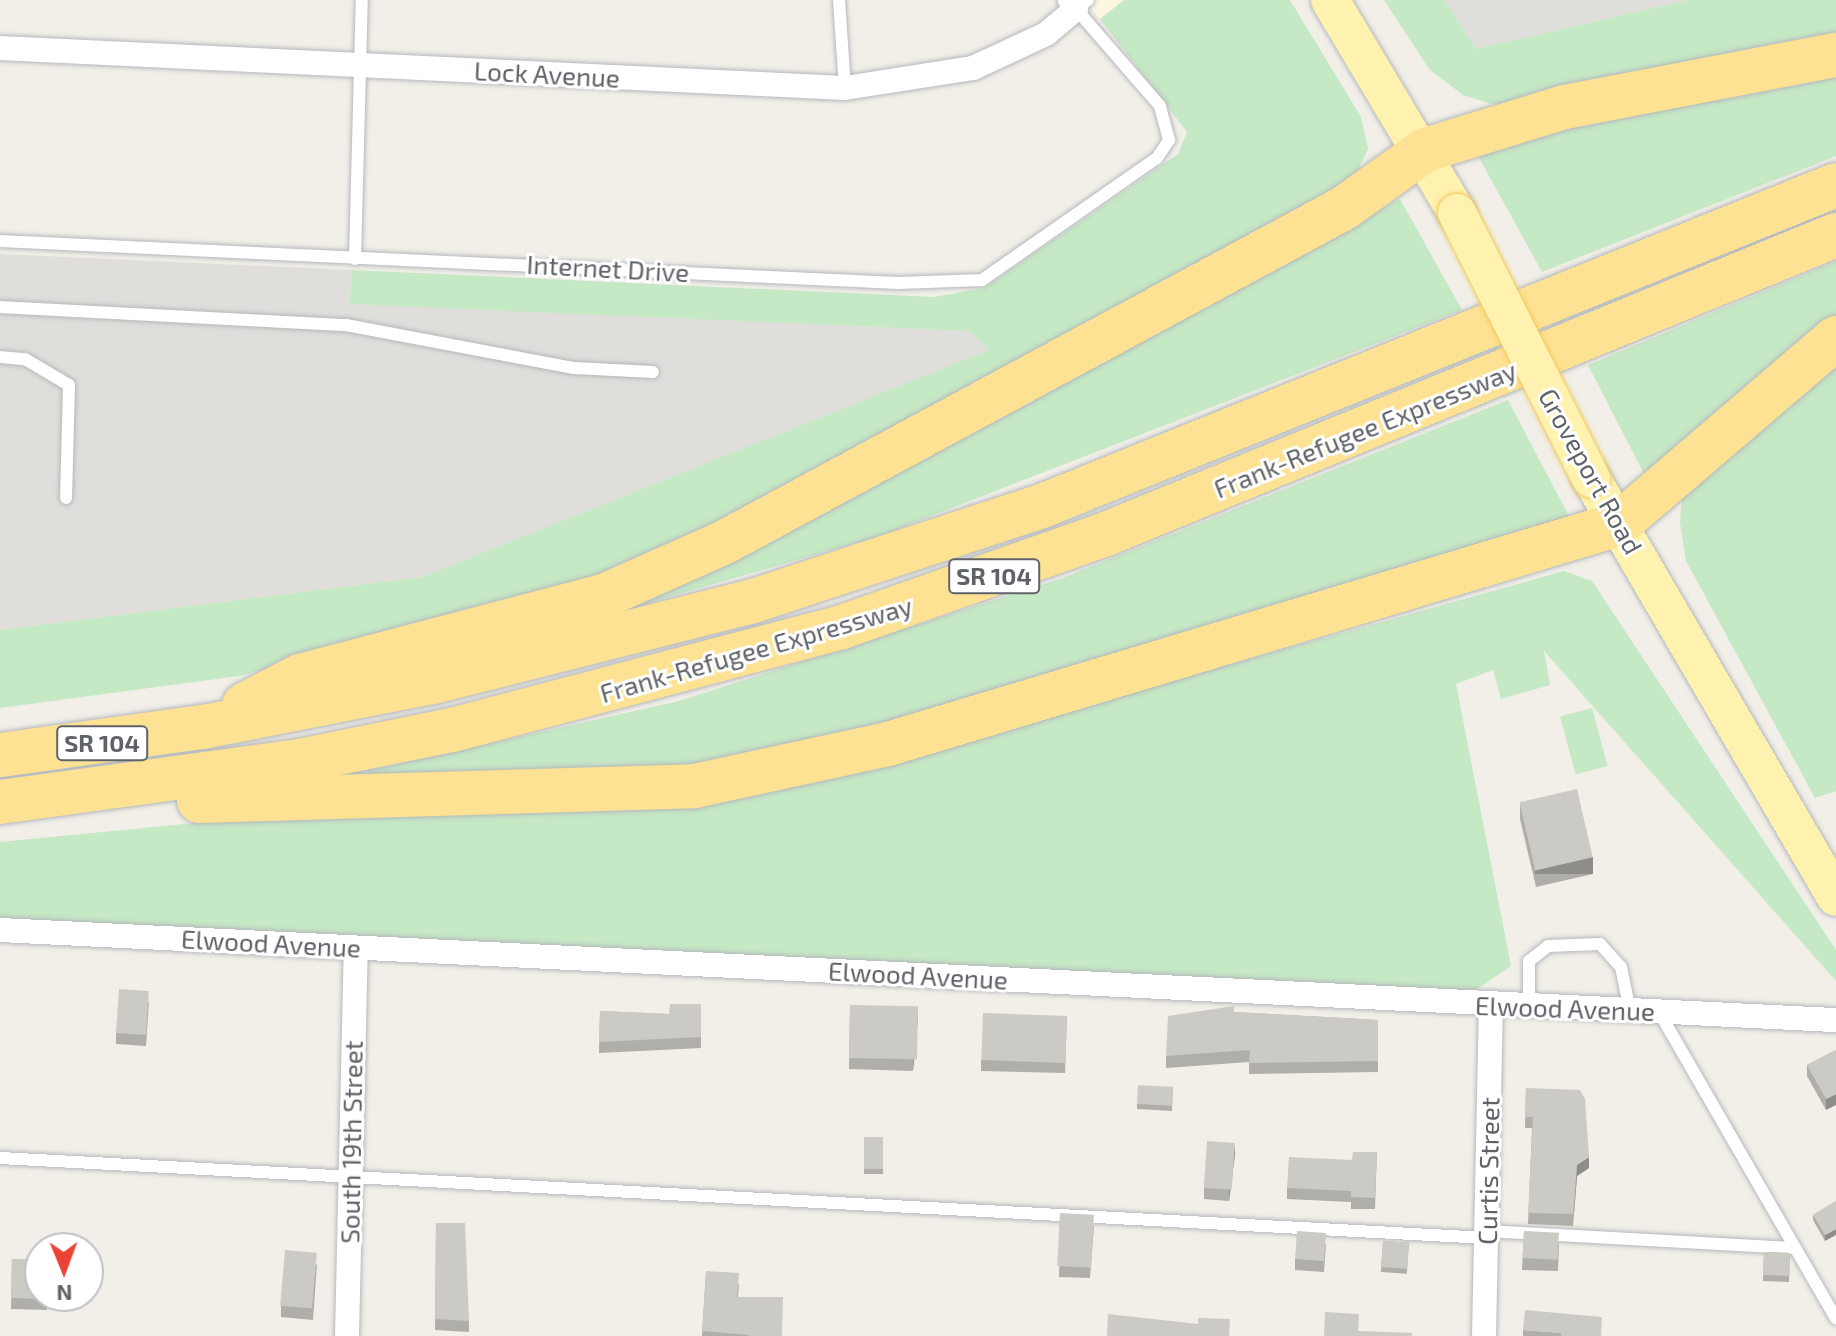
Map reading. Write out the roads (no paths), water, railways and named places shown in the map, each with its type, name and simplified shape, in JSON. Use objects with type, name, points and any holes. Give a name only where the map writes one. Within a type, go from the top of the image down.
[{"type":"highway","points":[[203,727],[300,676],[540,616],[723,543],[1344,208],[1425,150],[1565,107],[1836,55]]},
{"type":"highway","name":"Frank-Refugee Expressway","points":[[0,755],[203,727],[581,648],[910,551],[1042,506],[1836,185]]},
{"type":"highway","name":"Frank-Refugee Expressway","points":[[0,802],[118,789],[452,730],[842,627],[1092,540],[1836,235]]},
{"type":"highway","points":[[118,789],[169,802],[639,790],[746,779],[888,744],[1619,524],[1836,338]]},
{"type":"main road","name":"Groveport Road","points":[[1330,0],[1425,150],[1591,478],[1836,897]]},
{"type":"street","name":"Lock Avenue","points":[[0,48],[845,88],[973,68],[1046,34],[1078,3]]},
{"type":"street","name":"Elwood Avenue","points":[[0,930],[1529,1008],[1836,1020]]},
{"type":"street","name":"South 19th Street","points":[[347,1336],[356,948]]},
{"type":"street","name":"Curtis Street","points":[[1484,1336],[1491,1006]]},
{"type":"lane","points":[[355,259],[362,0]]},
{"type":"lane","points":[[839,0],[845,88]]},
{"type":"lane","name":"Lock Avenue","points":[[1078,3],[1160,106],[1169,140]]},
{"type":"lane","name":"Internet Drive","points":[[0,241],[898,283],[982,280],[1157,158],[1169,140]]},
{"type":"lane","points":[[0,307],[287,321],[461,343],[574,368],[653,372]]},
{"type":"lane","points":[[0,357],[25,359],[69,385],[66,498]]},
{"type":"lane","points":[[1529,1008],[1529,961],[1548,946],[1600,944],[1621,967],[1630,1011]]},
{"type":"lane","points":[[1659,1012],[1836,1319]]},
{"type":"lane","points":[[0,1158],[1795,1248]]}]
